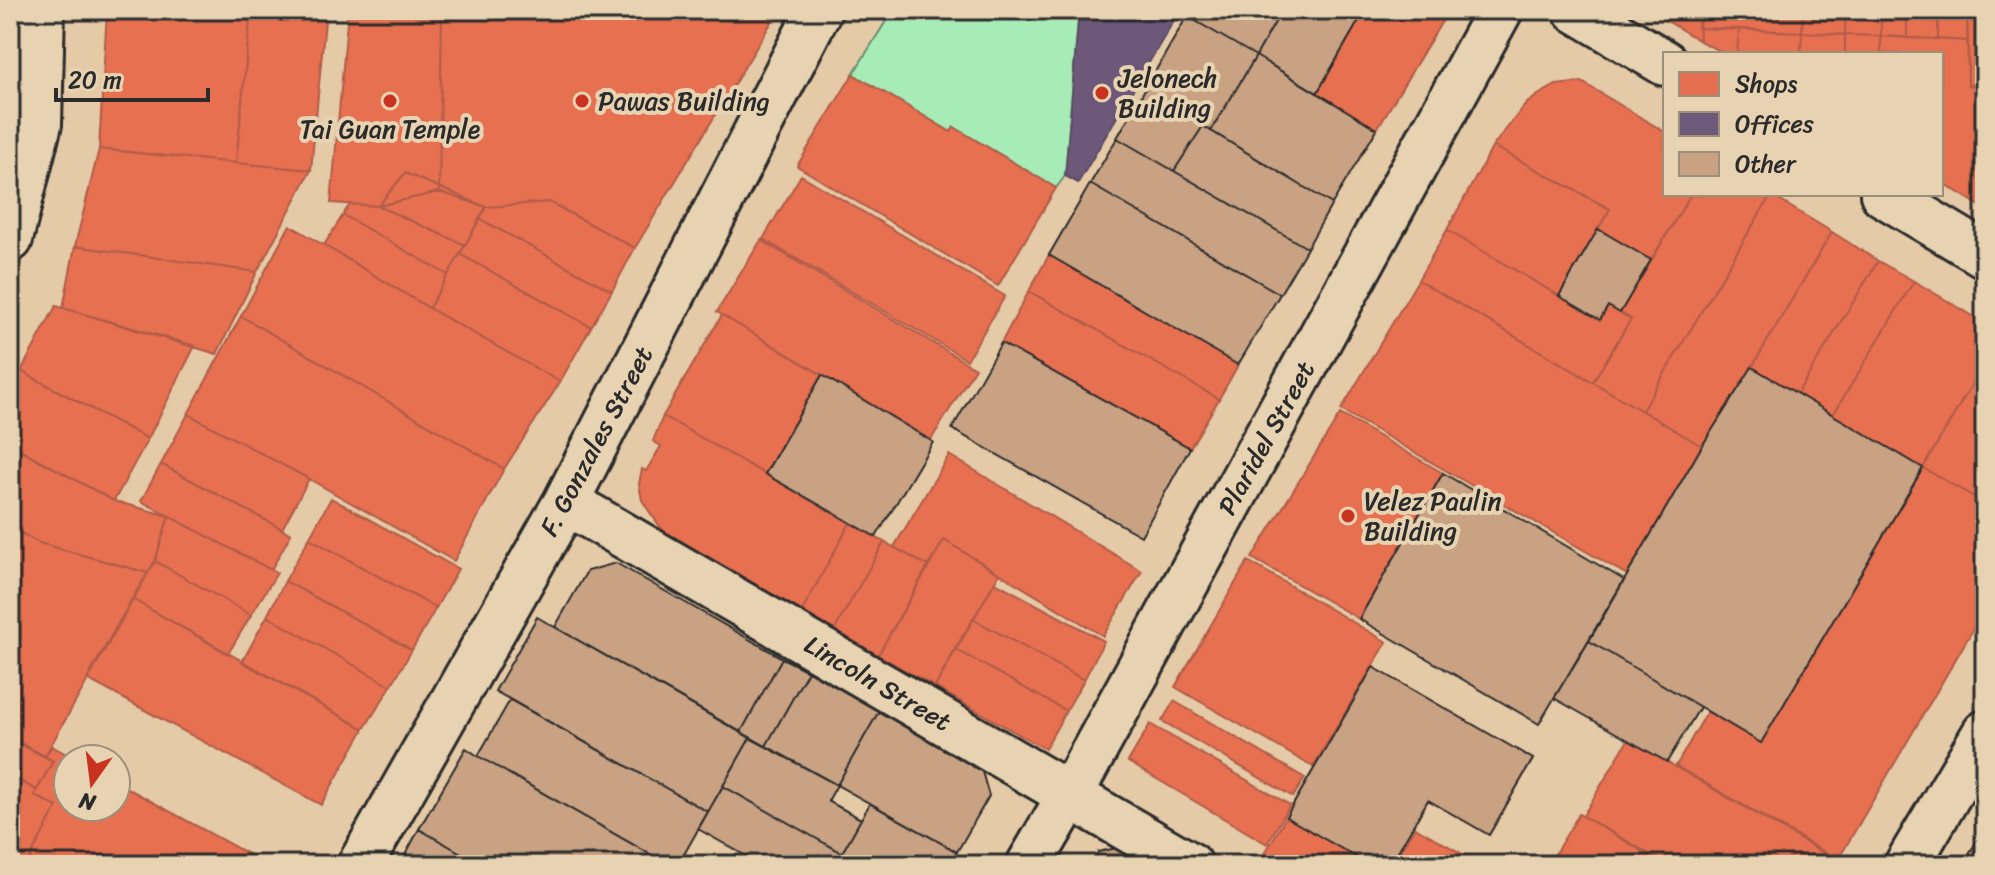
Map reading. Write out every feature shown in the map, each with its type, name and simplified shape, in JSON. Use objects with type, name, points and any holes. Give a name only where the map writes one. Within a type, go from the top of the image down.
[{"type":"street","points":[[10,239],[39,124],[42,10]]},
{"type":"street","name":"F. Gonzales Street","points":[[360,865],[566,502],[819,10]]},
{"type":"street","name":"Plaridel Street","points":[[1029,865],[1500,10]]},
{"type":"street","points":[[1576,10],[1663,62]]},
{"type":"street","points":[[1886,196],[1985,255]]},
{"type":"street","name":"Lincoln Street","points":[[566,502],[1190,865]]},
{"type":"street","points":[[1907,865],[1985,733]]},
{"type":"green space","points":[[893,10],[1079,10],[1065,176],[1056,188],[954,127],[951,132],[853,74]]},
{"type":"building: Shops","points":[[107,10],[251,10],[236,163],[99,149]]},
{"type":"building: Shops","points":[[251,10],[326,10],[311,170],[236,163]]},
{"type":"building: Shops","name":"Tai Guan Temple","points":[[348,10],[442,10],[439,192],[378,206],[331,203]]},
{"type":"building: Shops","name":"Pawas Building","points":[[442,10],[779,10],[635,248],[549,202],[486,207],[439,192]]},
{"type":"building: Shops","points":[[1365,10],[1442,10],[1447,13],[1377,129],[1317,93]]},
{"type":"building: Shops","points":[[1649,10],[1699,10],[1700,41]]},
{"type":"building: Shops","points":[[1699,10],[1803,10],[1802,32],[1698,28]]},
{"type":"building: Shops","points":[[1803,10],[1846,10],[1845,35],[1802,32]]},
{"type":"building: Shops","points":[[1846,10],[1881,10],[1881,36],[1845,35]]},
{"type":"building: Shops","points":[[1881,10],[1907,10],[1907,38],[1881,36]]},
{"type":"building: Shops","points":[[1907,10],[1938,10],[1938,39],[1907,38]]},
{"type":"building: Shops","points":[[1938,10],[1967,10],[1968,41],[1938,39]]},
{"type":"building: Shops","points":[[1967,10],[1985,10],[1985,86],[1968,85]]},
{"type":"building: Shops","points":[[1698,28],[1739,29],[1737,52],[1721,52],[1700,41]]},
{"type":"building: Shops","points":[[1739,29],[1802,32],[1801,52],[1737,52]]},
{"type":"building: Shops","points":[[1802,32],[1845,35],[1845,52],[1801,52]]},
{"type":"building: Shops","points":[[1845,35],[1881,36],[1881,52],[1845,52]]},
{"type":"building: Shops","points":[[1881,36],[1968,41],[1968,85],[1985,86],[1985,209],[1943,183],[1943,52],[1881,52]]},
{"type":"building: Shops","points":[[853,74],[951,132],[954,127],[1056,188],[998,286],[797,166]]},
{"type":"building: Shops","points":[[1582,82],[1663,131],[1663,196],[1690,196],[1651,260],[1598,229],[1610,209],[1493,146],[1526,104],[1556,85]]},
{"type":"building: Shops","points":[[1493,146],[1610,209],[1559,296],[1447,230]]},
{"type":"building: Shops","points":[[99,149],[311,170],[257,272],[75,246]]},
{"type":"building: Shops","points":[[405,173],[486,207],[465,245],[378,206]]},
{"type":"building: Shops","points":[[801,175],[1005,296],[967,360],[763,239]]},
{"type":"building: Shops","points":[[1690,196],[1770,196],[1642,411],[1593,382],[1631,319],[1620,313]]},
{"type":"building: Shops","points":[[1770,196],[1832,232],[1702,446],[1642,411]]},
{"type":"building: Shops","points":[[549,202],[635,248],[612,291],[480,219],[486,207]]},
{"type":"building: Shops","points":[[350,204],[378,206],[465,245],[448,275],[343,215]]},
{"type":"building: Shops","points":[[343,215],[448,275],[429,308],[324,245]]},
{"type":"building: Shops","points":[[480,219],[612,291],[591,327],[460,254]]},
{"type":"building: Shops","points":[[290,225],[560,382],[504,469],[241,316]]},
{"type":"building: Shops","points":[[1447,230],[1600,320],[1608,306],[1631,319],[1593,382],[1418,280]]},
{"type":"building: Shops","points":[[1832,232],[1878,261],[1797,394],[1752,367]]},
{"type":"building: Shops","points":[[761,240],[975,368],[931,440],[717,312]]},
{"type":"building: Shops","points":[[75,246],[257,272],[217,354],[63,308]]},
{"type":"building: Shops","points":[[460,254],[591,327],[560,382],[429,308]]},
{"type":"building: Shops","points":[[1049,255],[1238,365],[1219,399],[1029,291]]},
{"type":"building: Shops","points":[[1878,261],[1914,281],[1833,415],[1797,394]]},
{"type":"building: Shops","points":[[1418,280],[1702,446],[1627,575],[1341,410]]},
{"type":"building: Shops","points":[[1914,281],[1985,323],[1985,362],[1923,468],[1833,415]]},
{"type":"building: Shops","points":[[1029,291],[1219,399],[1190,448],[1001,343]]},
{"type":"building: Shops","points":[[56,306],[195,346],[148,439],[21,371]]},
{"type":"building: Shops","points":[[722,315],[822,375],[765,474],[663,416]]},
{"type":"building: Shops","points":[[241,316],[504,469],[454,561],[188,414]]},
{"type":"building: Shops","points":[[1985,362],[1985,503],[1923,468]]},
{"type":"building: Shops","points":[[21,371],[148,439],[114,501],[10,444],[10,392]]},
{"type":"building: Shops","points":[[188,414],[309,479],[282,529],[161,464]]},
{"type":"building: Shops","name":"Velez Paulin Building","points":[[1340,414],[1443,473],[1359,619],[1252,558]]},
{"type":"building: Shops","points":[[663,416],[850,523],[801,613],[664,532],[651,514],[642,500],[639,484],[642,469],[646,471],[661,446],[653,441]]},
{"type":"building: Shops","points":[[10,444],[114,501],[169,516],[155,561],[148,573],[39,543],[10,527]]},
{"type":"building: Shops","points":[[949,455],[1142,571],[1103,636],[944,540],[928,566],[894,547]]},
{"type":"building: Shops","points":[[161,464],[291,534],[271,570],[141,501]]},
{"type":"building: Shops","points":[[1923,468],[1985,503],[1985,609],[1838,860],[1676,766],[1707,712],[1761,743]]},
{"type":"building: Shops","points":[[331,498],[458,569],[436,608],[309,538]]},
{"type":"building: Shops","points":[[169,516],[277,573],[251,615],[155,561]]},
{"type":"building: Shops","points":[[850,523],[884,542],[834,631],[801,613]]},
{"type":"building: Shops","points":[[10,527],[39,543],[148,573],[45,756],[10,738]]},
{"type":"building: Shops","points":[[309,538],[436,608],[412,650],[285,581]]},
{"type":"building: Shops","points":[[944,540],[999,574],[935,687],[878,655]]},
{"type":"building: Shops","points":[[884,542],[928,566],[878,655],[834,631]]},
{"type":"building: Shops","points":[[155,561],[251,615],[228,654],[132,599]]},
{"type":"building: Shops","points":[[1248,561],[1387,642],[1313,767],[1175,687]]},
{"type":"building: Shops","points":[[285,581],[412,650],[391,686],[267,616]]},
{"type":"building: Shops","points":[[995,582],[1104,641],[1084,680],[973,619]]},
{"type":"building: Shops","points":[[132,599],[364,729],[321,805],[87,679]]},
{"type":"building: Shops","points":[[267,616],[391,686],[364,729],[242,662]]},
{"type":"building: Shops","points":[[973,619],[1084,680],[1066,711],[955,649]]},
{"type":"building: Shops","points":[[955,649],[1066,711],[1045,749],[935,687]]},
{"type":"building: Shops","points":[[1373,667],[1533,759],[1489,835],[1428,800],[1390,865],[1258,865]]},
{"type":"building: Shops","points":[[1174,701],[1305,778],[1293,797],[1162,721]]},
{"type":"building: Shops","points":[[1150,724],[1290,805],[1267,844],[1128,762]]},
{"type":"building: Shops","points":[[10,739],[52,760],[37,790],[10,776]]},
{"type":"building: Shops","points":[[1628,740],[1837,861],[1835,865],[1669,865],[1583,816]]},
{"type":"building: Shops","points":[[52,746],[52,760],[45,756]]},
{"type":"building: Shops","points":[[52,763],[52,804],[34,795]]},
{"type":"building: Shops","points":[[10,776],[37,790],[34,795],[52,804],[52,816],[26,865],[10,865]]},
{"type":"building: Shops","points":[[132,791],[268,865],[26,865],[52,816],[52,823],[132,823]]},
{"type":"building: Shops","points":[[1579,814],[1666,865],[1548,865]]},
{"type":"building: Shops","points":[[1415,827],[1482,865],[1392,865]]},
{"type":"building: Offices","name":"Jelonech Building","points":[[1079,10],[1180,10],[1078,183],[1065,176]]},
{"type":"building: Other","points":[[1191,10],[1282,10],[1256,56],[1187,16]]},
{"type":"building: Other","points":[[1282,10],[1365,10],[1317,93],[1256,56]]},
{"type":"building: Other","points":[[1187,16],[1256,56],[1211,131],[1203,126],[1174,171],[1117,138]]},
{"type":"building: Other","points":[[1256,56],[1377,129],[1332,204],[1211,131]]},
{"type":"building: Other","points":[[1203,126],[1332,204],[1307,248],[1174,171]]},
{"type":"building: Other","points":[[1117,138],[1307,248],[1280,294],[1090,184]]},
{"type":"building: Other","points":[[1090,184],[1280,294],[1238,365],[1049,255]]},
{"type":"building: Other","points":[[1598,229],[1651,260],[1620,313],[1608,306],[1600,320],[1559,296]]},
{"type":"building: Other","points":[[1001,343],[1190,448],[1141,536],[952,429]]},
{"type":"building: Other","points":[[1752,367],[1923,468],[1761,743],[1589,641],[1702,446]]},
{"type":"building: Other","points":[[822,375],[933,442],[876,537],[765,474]]},
{"type":"building: Other","points":[[1443,473],[1624,580],[1539,724],[1359,619]]},
{"type":"building: Other","points":[[616,563],[782,658],[741,732],[555,627],[587,571]]},
{"type":"building: Other","points":[[537,617],[750,738],[708,812],[495,691]]},
{"type":"building: Other","points":[[1589,641],[1700,707],[1667,762],[1554,698]]},
{"type":"building: Other","points":[[782,658],[808,671],[766,746],[741,732]]},
{"type":"building: Other","points":[[1373,667],[1533,759],[1489,835],[1428,800],[1390,865],[1370,865],[1286,817]]},
{"type":"building: Other","points":[[808,671],[879,711],[837,785],[766,746]]},
{"type":"building: Other","points":[[510,700],[708,812],[678,865],[669,865],[478,756]]},
{"type":"building: Other","points":[[879,711],[981,768],[989,796],[957,852],[837,785]]},
{"type":"building: Other","points":[[750,738],[837,785],[828,801],[861,819],[842,853],[723,786]]},
{"type":"building: Other","points":[[466,748],[669,865],[482,865],[419,829]]},
{"type":"building: Other","points":[[723,786],[864,865],[762,865],[698,829]]},
{"type":"building: Other","points":[[870,803],[957,852],[950,865],[864,865],[842,853]]},
{"type":"building: Other","points":[[1985,828],[1985,865],[1979,865],[1967,857]]},
{"type":"building: Other","points":[[419,829],[482,865],[400,865]]},
{"type":"building: Other","points":[[1117,848],[1147,865],[1091,865],[1098,852]]},
{"type":"place","name":"Jelonech Building","points":[[1102,93]]},
{"type":"place","name":"Tai Guan Temple","points":[[390,101]]},
{"type":"place","name":"Pawas Building","points":[[582,101]]},
{"type":"place","name":"Velez Paulin Building","points":[[1348,516]]}]
